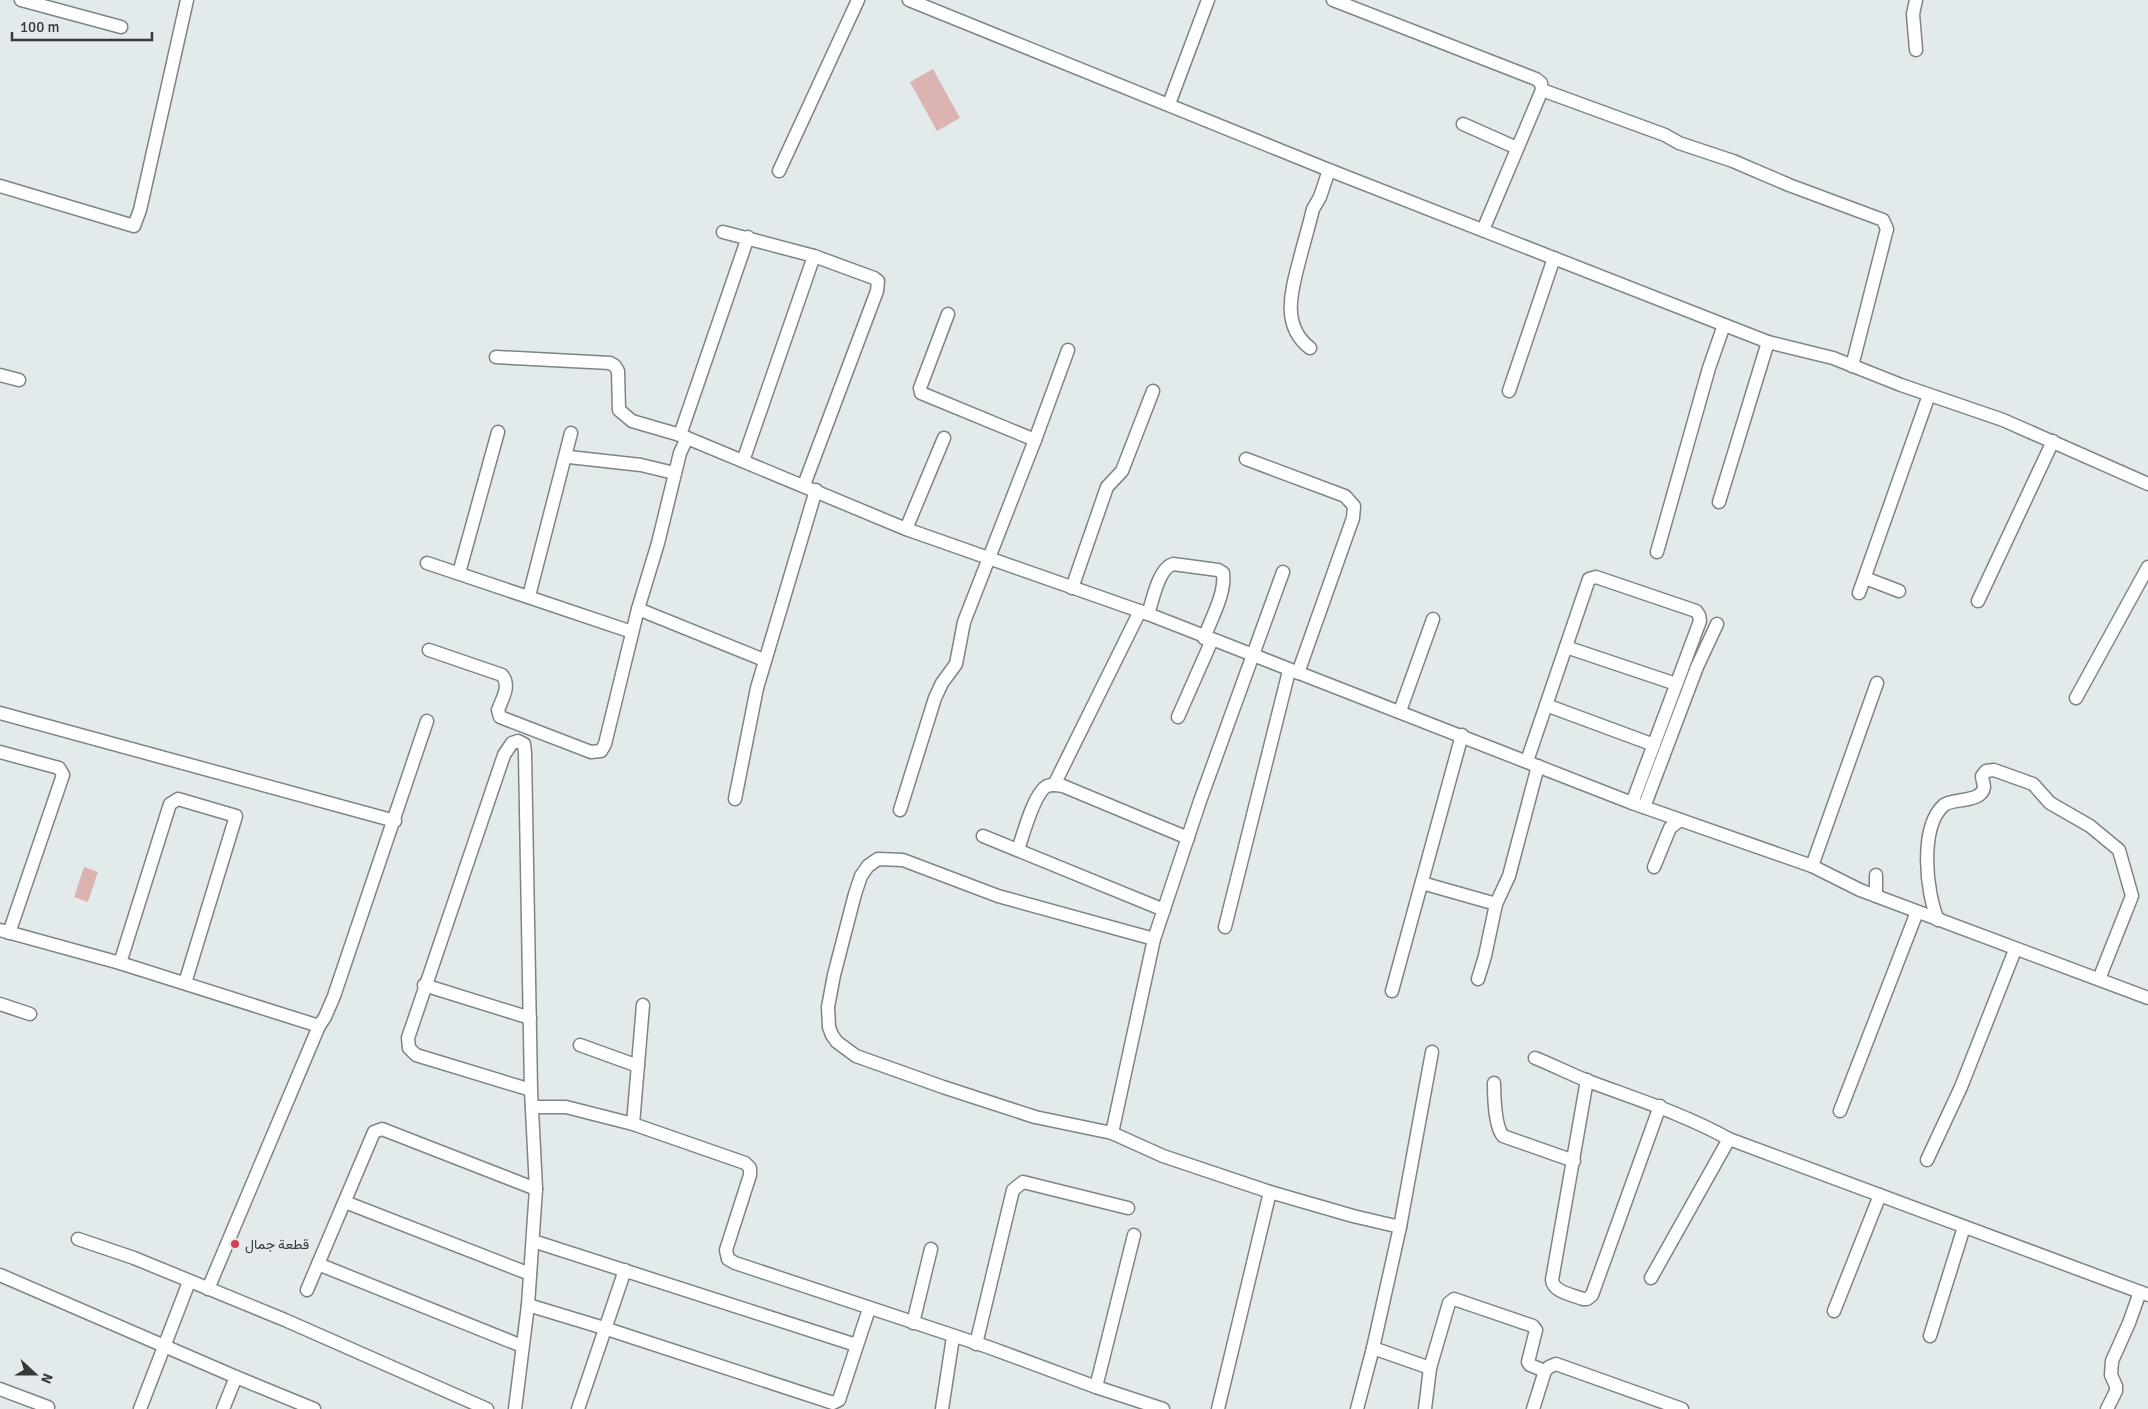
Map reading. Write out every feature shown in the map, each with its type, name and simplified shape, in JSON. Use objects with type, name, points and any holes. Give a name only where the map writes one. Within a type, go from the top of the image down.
[{"type":"street","points":[[21,0],[121,27]]},
{"type":"street","points":[[0,186],[134,226],[140,210],[187,0]]},
{"type":"street","points":[[779,171],[858,0]]},
{"type":"street","points":[[909,0],[1329,170],[1768,342],[1832,358],[1929,395],[2004,420],[2148,484]]},
{"type":"street","points":[[1169,104],[1208,0]]},
{"type":"street","points":[[1333,0],[1536,79],[1541,83],[1542,90],[1483,230]]},
{"type":"street","points":[[1916,0],[1912,14],[1916,50]]},
{"type":"street","points":[[1542,90],[1665,135],[1679,142],[1733,160],[1789,185],[1882,220],[1887,228],[1852,366]]},
{"type":"street","points":[[1463,124],[1517,148]]},
{"type":"street","points":[[1310,348],[1301,340],[1294,327],[1290,313],[1290,297],[1313,209],[1320,197],[1329,170]]},
{"type":"street","points":[[723,232],[748,237],[814,256],[874,278],[878,282],[804,485]]},
{"type":"street","points":[[429,650],[502,675],[506,680],[506,686],[498,710],[500,717],[597,752],[601,751],[605,744],[638,609],[658,543],[684,436],[748,237]]},
{"type":"street","points":[[743,461],[814,256]]},
{"type":"street","points":[[1509,391],[1554,258]]},
{"type":"street","points":[[948,314],[920,388],[921,393],[1036,440]]},
{"type":"street","points":[[1657,552],[1709,368],[1724,325]]},
{"type":"street","points":[[1719,502],[1768,342]]},
{"type":"street","points":[[900,810],[935,698],[942,683],[956,664],[964,622],[1036,440],[1068,350]]},
{"type":"street","points":[[496,357],[610,363],[618,371],[618,405],[623,414],[632,421],[684,436],[906,529],[1144,613],[1638,805],[1812,866],[1860,890],[2015,950],[2148,998]]},
{"type":"street","points":[[0,374],[20,380]]},
{"type":"street","points":[[1072,588],[1107,487],[1122,472],[1153,391]]},
{"type":"street","points":[[1859,593],[1929,395]]},
{"type":"street","points":[[459,573],[498,432]]},
{"type":"street","points":[[529,596],[570,433]]},
{"type":"street","points":[[906,529],[944,438]]},
{"type":"street","points":[[1978,601],[2053,441]]},
{"type":"street","points":[[570,457],[641,465],[674,473]]},
{"type":"street","points":[[1225,927],[1293,672],[1353,518],[1354,506],[1344,496],[1246,459]]},
{"type":"street","points":[[735,799],[751,713],[764,660],[816,490]]},
{"type":"street","points":[[428,564],[529,596],[632,632]]},
{"type":"street","points":[[1054,784],[1144,613],[1164,568],[1173,564],[1218,570],[1223,573],[1224,579],[1208,639],[1178,717]]},
{"type":"street","points":[[2076,698],[2148,567]]},
{"type":"street","points":[[1112,1132],[1154,939],[1283,572]]},
{"type":"street","points":[[1478,978],[1485,956],[1496,904],[1509,876],[1546,706],[1588,581],[1596,577],[1698,612],[1700,620],[1654,744],[1638,805]]},
{"type":"street","points":[[1865,578],[1899,591]]},
{"type":"street","points":[[638,609],[764,660]]},
{"type":"street","points":[[1400,711],[1433,619]]},
{"type":"street","points":[[1638,805],[1717,624]]},
{"type":"street","points":[[1566,647],[1676,684]]},
{"type":"street","points":[[1812,866],[1878,683]]},
{"type":"street","points":[[1546,706],[1654,744]]},
{"type":"street","points":[[0,713],[394,821]]},
{"type":"street","points":[[208,1289],[319,1026],[334,996],[427,721]]},
{"type":"street","points":[[1392,991],[1462,736]]},
{"type":"street","points":[[515,1409],[528,1305],[536,1189],[531,1090],[526,753],[524,744],[518,740],[512,743],[504,755],[424,985],[408,1038],[409,1048],[416,1055],[531,1090]]},
{"type":"street","points":[[0,752],[59,768],[63,775],[4,932],[185,983],[319,1026]]},
{"type":"street","points":[[1938,920],[1930,899],[1927,860],[1933,824],[1944,805],[1953,800],[1961,802],[1981,793],[1984,787],[1982,776],[1986,771],[1994,770],[2033,784],[2050,803],[2090,826],[2119,850],[2132,896],[2100,980]]},
{"type":"street","points":[[1018,850],[1038,795],[1048,786],[1054,784],[1063,786],[1188,838]]},
{"type":"street","points":[[120,964],[170,804],[178,799],[236,816],[185,983]]},
{"type":"street","points":[[1654,867],[1670,828],[1680,820]]},
{"type":"street","points":[[983,836],[1164,910]]},
{"type":"street","points":[[1154,939],[1042,906],[998,896],[903,860],[878,859],[868,866],[861,876],[834,975],[828,1007],[829,1027],[832,1035],[851,1053],[943,1087],[1035,1117],[1112,1132],[1163,1156],[1270,1192],[1400,1227]]},
{"type":"street","points":[[1876,875],[1876,896]]},
{"type":"street","points":[[1422,883],[1496,904]]},
{"type":"street","points":[[1840,1111],[1917,912]]},
{"type":"street","points":[[1927,1160],[1982,1036],[2015,950]]},
{"type":"street","points":[[424,985],[530,1018]]},
{"type":"street","points":[[0,1004],[30,1014]]},
{"type":"street","points":[[633,1124],[643,1005]]},
{"type":"street","points":[[580,1045],[638,1066]]},
{"type":"street","points":[[1357,1409],[1373,1348],[1400,1227],[1432,1052]]},
{"type":"street","points":[[1535,1058],[1587,1080],[1660,1106],[1704,1125],[1729,1139],[2144,1294],[2112,1361],[2110,1375],[2116,1390],[2106,1409]]},
{"type":"street","points":[[1587,1080],[1552,1284],[1556,1289],[1587,1299],[1592,1295],[1660,1106]]},
{"type":"street","points":[[1494,1082],[1496,1114],[1500,1132],[1503,1136],[1574,1161]]},
{"type":"street","points":[[532,1107],[566,1107],[633,1124],[738,1159],[750,1168],[750,1175],[726,1250],[728,1259],[869,1309],[1026,1360],[1096,1387],[1163,1409]]},
{"type":"street","points":[[306,1290],[346,1202],[374,1132],[382,1129],[536,1189]]},
{"type":"street","points":[[1651,1278],[1729,1139]]},
{"type":"street","points":[[976,1344],[1013,1190],[1017,1186],[1023,1182],[1128,1208]]},
{"type":"street","points":[[1218,1409],[1270,1192]]},
{"type":"street","points":[[1834,1310],[1880,1195]]},
{"type":"street","points":[[346,1202],[530,1274]]},
{"type":"street","points":[[1930,1336],[1964,1227]]},
{"type":"street","points":[[1096,1387],[1134,1235]]},
{"type":"street","points":[[78,1239],[134,1258],[284,1320],[487,1409]]},
{"type":"street","points":[[533,1241],[856,1345]]},
{"type":"street","points":[[913,1323],[931,1249]]},
{"type":"street","points":[[318,1264],[522,1346]]},
{"type":"street","points":[[578,1409],[625,1270]]},
{"type":"street","points":[[0,1275],[309,1408]]},
{"type":"street","points":[[140,1409],[189,1282]]},
{"type":"street","points":[[1425,1409],[1430,1368],[1449,1303],[1454,1299],[1533,1326],[1536,1330],[1528,1362],[1530,1366],[1545,1371]]},
{"type":"street","points":[[528,1305],[833,1403],[839,1400],[869,1309]]},
{"type":"street","points":[[942,1409],[953,1337]]},
{"type":"street","points":[[1373,1348],[1430,1368]]},
{"type":"street","points":[[1533,1409],[1545,1371],[1549,1366],[1556,1364],[1682,1409]]},
{"type":"street","points":[[222,1409],[236,1377]]},
{"type":"street","points":[[0,1389],[48,1407]]},
{"type":"shaded area","points":[[933,69],[960,118],[937,131],[910,82]]},
{"type":"shaded area","points":[[84,867],[98,872],[88,902],[74,897]]},
{"type":"place","name":"قطعة جمال","points":[[235,1244]]}]
